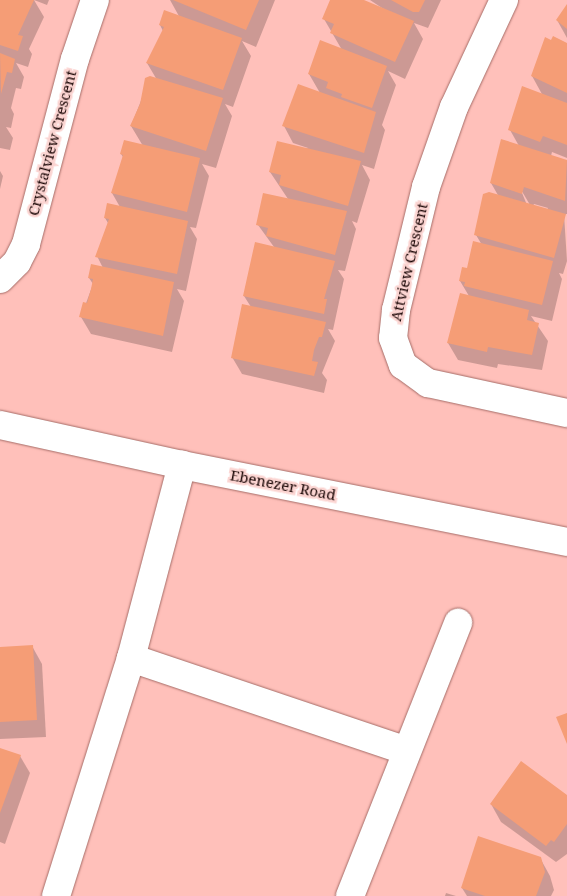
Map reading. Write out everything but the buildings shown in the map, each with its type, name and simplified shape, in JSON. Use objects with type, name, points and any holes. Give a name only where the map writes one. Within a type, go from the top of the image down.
[{"type":"street","name":"Crystalview Crescent","points":[[0,279],[17,262],[26,244],[75,60],[95,0]]},
{"type":"street","name":"Attview Crescent","points":[[504,0],[454,107],[426,187],[396,310],[394,338],[403,365],[428,383],[567,413]]},
{"type":"street","name":"Ebenezer Road","points":[[0,425],[182,465],[567,542]]},
{"type":"street","points":[[56,896],[131,658],[182,465]]},
{"type":"street","points":[[350,896],[405,750],[458,623]]},
{"type":"street","points":[[131,658],[405,750]]}]
